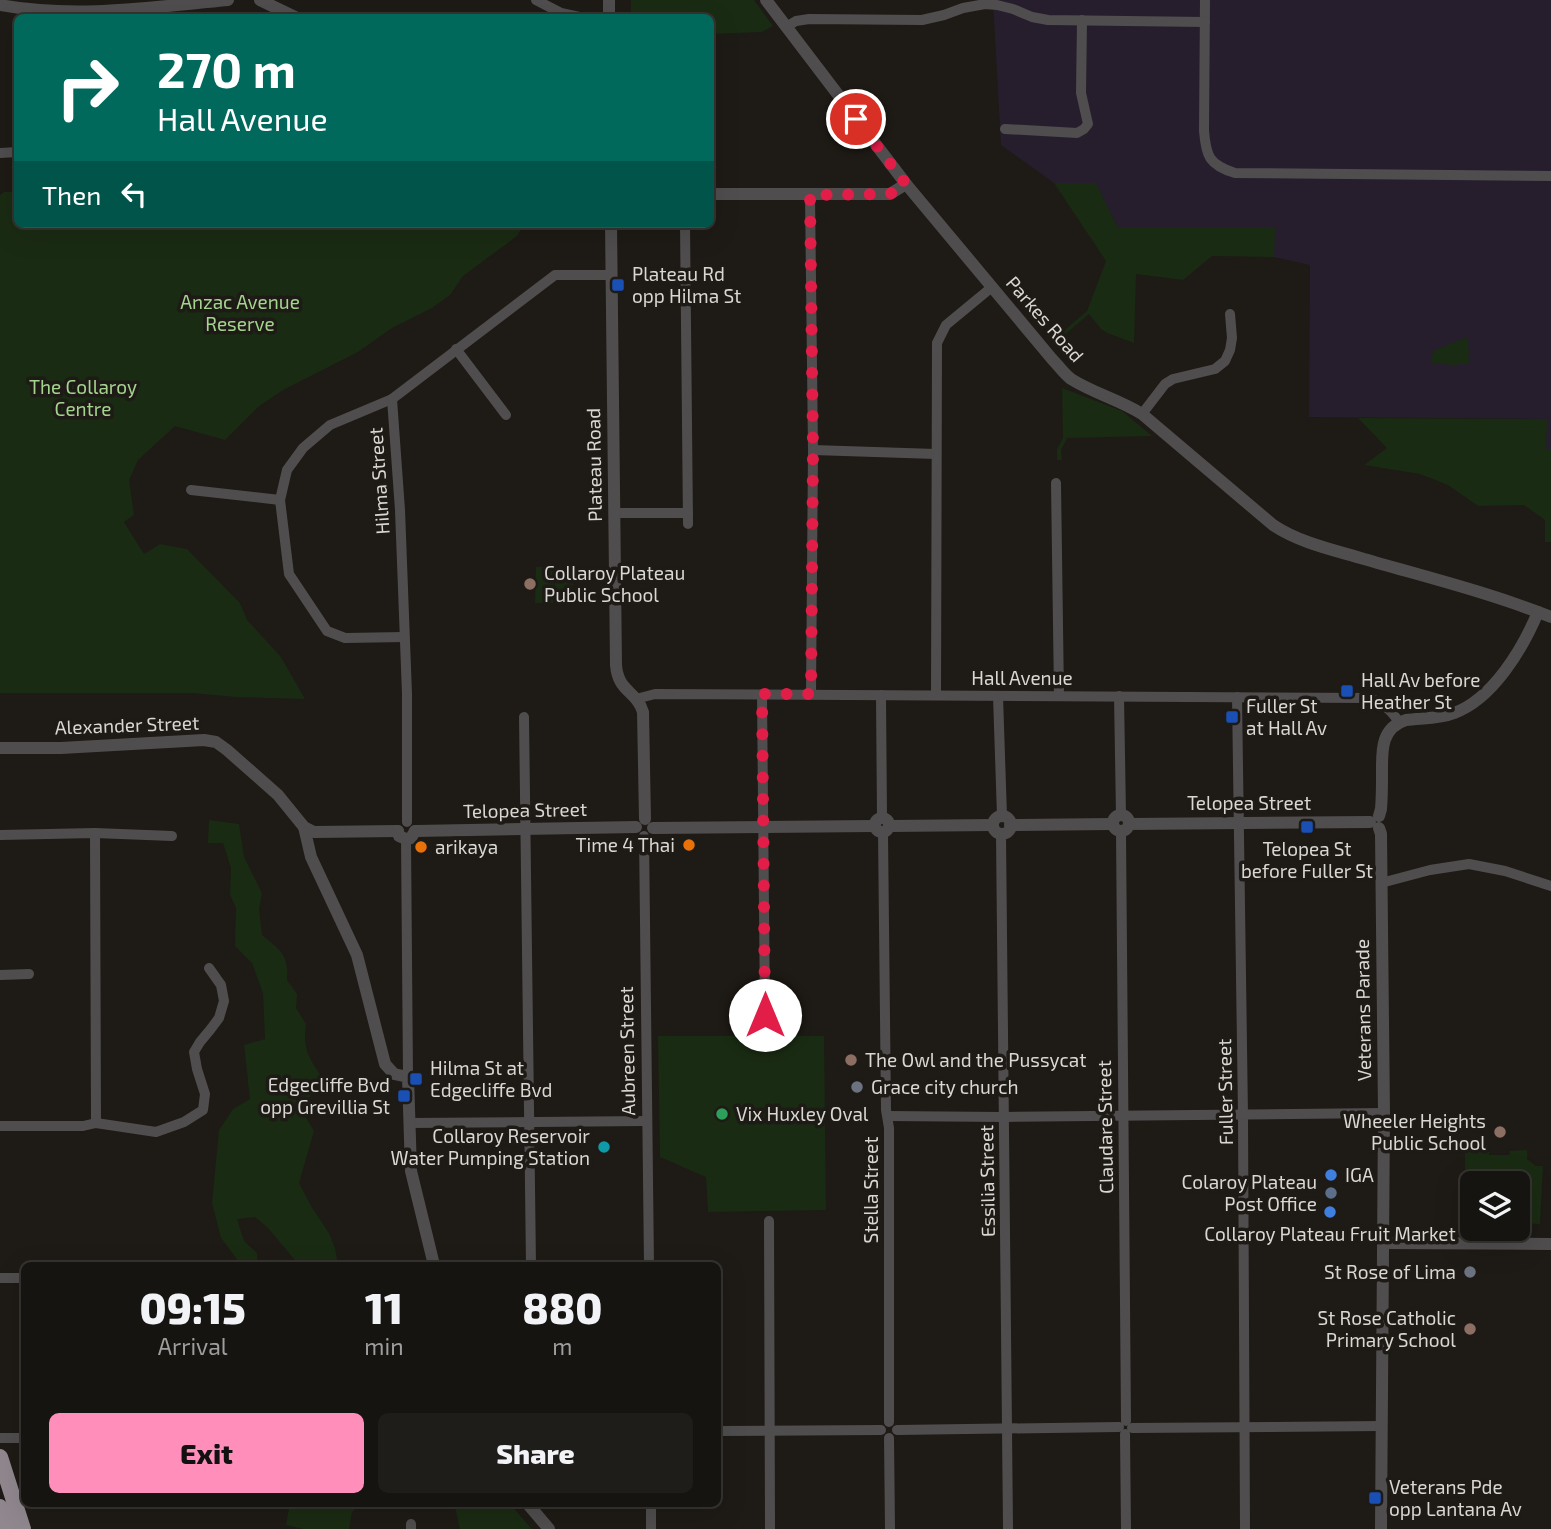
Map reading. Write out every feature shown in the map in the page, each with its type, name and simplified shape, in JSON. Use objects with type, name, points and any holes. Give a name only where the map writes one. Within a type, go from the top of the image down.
[{"type":"highway","points":[[0,1458],[23,1529]]},
{"type":"highway","points":[[0,1507],[7,1529]]},
{"type":"street","points":[[0,5],[67,12],[147,13],[228,0]]},
{"type":"street","points":[[260,0],[289,14]]},
{"type":"street","points":[[537,0],[566,14]]},
{"type":"street","name":"Parkes Road","points":[[766,0],[906,184],[1070,378],[1142,414],[1285,533],[1551,617]]},
{"type":"street","points":[[1205,0],[1204,131],[1209,157],[1222,169],[1235,173],[1551,176]]},
{"type":"street","points":[[786,27],[796,21],[809,19],[930,19],[985,4],[1048,20],[1205,22]]},
{"type":"street","points":[[1005,129],[1077,133],[1088,124],[1081,93],[1082,20]]},
{"type":"street","points":[[714,194],[890,194],[906,184]]},
{"type":"street","points":[[810,195],[813,450],[811,694]]},
{"type":"street","name":"Plateau Road","points":[[611,228],[616,671],[620,683],[636,699]]},
{"type":"street","points":[[685,228],[688,524]]},
{"type":"street","name":"Hilma Street","points":[[408,1077],[407,694],[400,510],[392,399],[555,275],[611,275]]},
{"type":"street","points":[[936,695],[937,343],[946,326],[992,287]]},
{"type":"street","points":[[1142,414],[1164,384],[1173,379],[1215,369],[1225,361],[1232,338],[1230,314]]},
{"type":"street","points":[[456,349],[506,415]]},
{"type":"street","points":[[392,399],[330,425],[303,448],[287,470],[280,500],[289,574],[327,631],[345,638],[404,637]]},
{"type":"street","points":[[813,450],[936,454]]},
{"type":"street","points":[[1056,483],[1059,696]]},
{"type":"street","points":[[191,490],[280,500]]},
{"type":"street","points":[[614,513],[688,513]]},
{"type":"street","points":[[1399,722],[1453,714],[1480,698],[1499,681],[1532,627],[1538,612]]},
{"type":"street","name":"Hall Avenue","points":[[636,699],[655,694],[1369,698],[1381,702],[1399,722]]},
{"type":"street","points":[[762,694],[765,1015]]},
{"type":"street","name":"Stella Street","points":[[881,695],[888,1116],[890,1529]]},
{"type":"street","name":"Essilia Street","points":[[998,696],[1002,825],[1008,1529]]},
{"type":"street","name":"Claudare Street","points":[[1119,696],[1126,1529]]},
{"type":"street","name":"Fuller Street","points":[[1237,697],[1245,1529]]},
{"type":"street","name":"Aubreen Street","points":[[636,699],[643,712],[649,1262]]},
{"type":"street","points":[[524,717],[531,1262]]},
{"type":"street","name":"Veterans Parade","points":[[1381,1529],[1384,1113],[1381,834],[1376,822],[1381,809],[1384,740],[1399,722]]},
{"type":"street","name":"Alexander Street","points":[[0,748],[61,748],[204,740],[216,742],[278,795],[304,827]]},
{"type":"street","name":"Telopea Street","points":[[304,827],[314,832],[1376,822]]},
{"type":"street","points":[[304,827],[311,857],[357,955],[385,1064],[394,1074],[408,1077],[411,1171],[433,1262]]},
{"type":"street","points":[[0,835],[95,833],[172,836]]},
{"type":"street","points":[[95,833],[96,1123]]},
{"type":"street","points":[[1381,883],[1430,870],[1469,864],[1506,871],[1551,886]]},
{"type":"street","points":[[0,1126],[83,1126],[96,1123],[156,1132],[184,1122],[203,1110],[205,1094],[194,1052],[219,1018],[224,1000],[221,985],[209,968]]},
{"type":"street","points":[[0,975],[29,974]]},
{"type":"street","points":[[888,1116],[1384,1113]]},
{"type":"street","points":[[409,1123],[647,1121]]},
{"type":"street","points":[[769,1221],[770,1529]]},
{"type":"street","points":[[1383,1243],[1551,1244]]},
{"type":"street","points":[[0,1278],[21,1278]]},
{"type":"street","points":[[721,1431],[1382,1426]]},
{"type":"street","points":[[0,1438],[21,1438]]},
{"type":"street","points":[[530,1507],[549,1529]]},
{"type":"street","points":[[652,1507],[652,1529]]},
{"type":"shaded area","points":[[993,0],[1551,0],[1551,450],[1546,450],[1546,419],[1309,417],[1310,265],[1274,257],[1274,228],[1118,228],[1095,183],[1054,183],[1001,145]]},
{"type":"green space","points":[[631,0],[754,0],[773,26],[762,32],[714,34],[714,14],[631,14]]},
{"type":"green space","points":[[1054,183],[1096,183],[1118,228],[1275,228],[1274,257],[1212,256],[1183,280],[1136,274],[1134,343],[1107,333],[1089,314],[1056,342],[1053,340],[1087,311],[1106,261]]},
{"type":"green space","name":"The Collaroy Centre","points":[[14,192],[14,228],[522,228],[517,236],[463,276],[450,295],[432,308],[392,328],[358,352],[283,390],[258,407],[225,440],[175,426],[138,460],[129,480],[134,515],[124,522],[144,554],[160,544],[187,549],[240,603],[247,620],[281,657],[305,699],[193,693],[0,693],[0,195]]},
{"type":"green space","points":[[1468,337],[1469,363],[1431,363],[1433,351]]},
{"type":"green space","points":[[1062,388],[1122,411],[1152,436],[1067,438],[1061,450],[1062,460],[1057,460],[1057,449],[1063,438]]},
{"type":"green space","points":[[1358,418],[1547,419],[1546,449],[1551,450],[1551,542],[1545,542],[1545,520],[1524,505],[1478,506],[1448,485],[1420,474],[1364,465],[1387,448]]},
{"type":"green space","points":[[536,567],[554,567],[553,603],[535,603]]},
{"type":"green space","points":[[555,567],[573,567],[572,603],[554,602]]},
{"type":"green space","points":[[209,820],[239,824],[244,857],[262,893],[259,909],[262,935],[285,958],[287,980],[297,994],[296,1008],[306,1024],[307,1049],[325,1082],[310,1096],[302,1111],[314,1131],[299,1183],[329,1233],[337,1262],[296,1262],[268,1228],[255,1217],[237,1219],[244,1241],[257,1253],[257,1262],[238,1262],[221,1238],[212,1203],[219,1130],[233,1109],[250,1099],[244,1045],[265,1039],[263,993],[252,963],[235,946],[236,908],[230,895],[231,868],[223,843],[208,843]]},
{"type":"green space","points":[[658,1036],[824,1036],[826,1210],[708,1212],[706,1177],[660,1157]]},
{"type":"green space","points":[[1527,1150],[1527,1159],[1536,1166],[1543,1166],[1540,1224],[1530,1224],[1530,1171],[1465,1171],[1465,1152],[1509,1155],[1510,1151]]},
{"type":"green space","points":[[289,1507],[357,1507],[352,1512],[349,1529],[304,1529],[286,1525]]},
{"type":"green space","points":[[455,1507],[513,1507],[532,1529],[460,1529]]},
{"type":"place","name":"Plateau Rd opp Hilma St","points":[[618,285]]},
{"type":"place","name":"Collaroy Plateau Public School","points":[[530,584]]},
{"type":"place","name":"Hall Av before Heather St","points":[[1347,691]]},
{"type":"place","name":"Fuller St at Hall Av","points":[[1232,717]]},
{"type":"place","name":"Telopea St before Fuller St","points":[[1307,827]]},
{"type":"place","name":"Time 4 Thai","points":[[689,845]]},
{"type":"place","name":"arikaya","points":[[421,847]]},
{"type":"place","name":"The Owl and the Pussycat","points":[[851,1060]]},
{"type":"place","name":"Hilma St at Edgecliffe Bvd","points":[[416,1079]]},
{"type":"place","name":"Grace city church","points":[[857,1087]]},
{"type":"place","name":"Edgecliffe Bvd opp Grevillia St","points":[[404,1096]]},
{"type":"place","name":"Vix Huxley Oval","points":[[722,1114]]},
{"type":"place","name":"Wheeler Heights Public School","points":[[1500,1132]]},
{"type":"place","name":"Collaroy Reservoir Water Pumping Station","points":[[604,1147]]},
{"type":"place","name":"IGA","points":[[1331,1175]]},
{"type":"place","name":"Colaroy Plateau Post Office","points":[[1331,1193]]},
{"type":"place","name":"Collaroy Plateau Fruit Market","points":[[1330,1212]]},
{"type":"place","name":"St Rose of Lima","points":[[1470,1272]]},
{"type":"place","name":"St Rose Catholic Primary School","points":[[1470,1329]]},
{"type":"place","name":"Veterans Pde opp Lantana Av","points":[[1375,1498]]},
{"type":"route","points":[[765,1015],[762,694],[811,694],[813,450],[810,195],[890,194],[906,184],[856,119]]},
{"type":"park label","name":"Anzac Avenue Reserve","points":[[240,313]]}]
